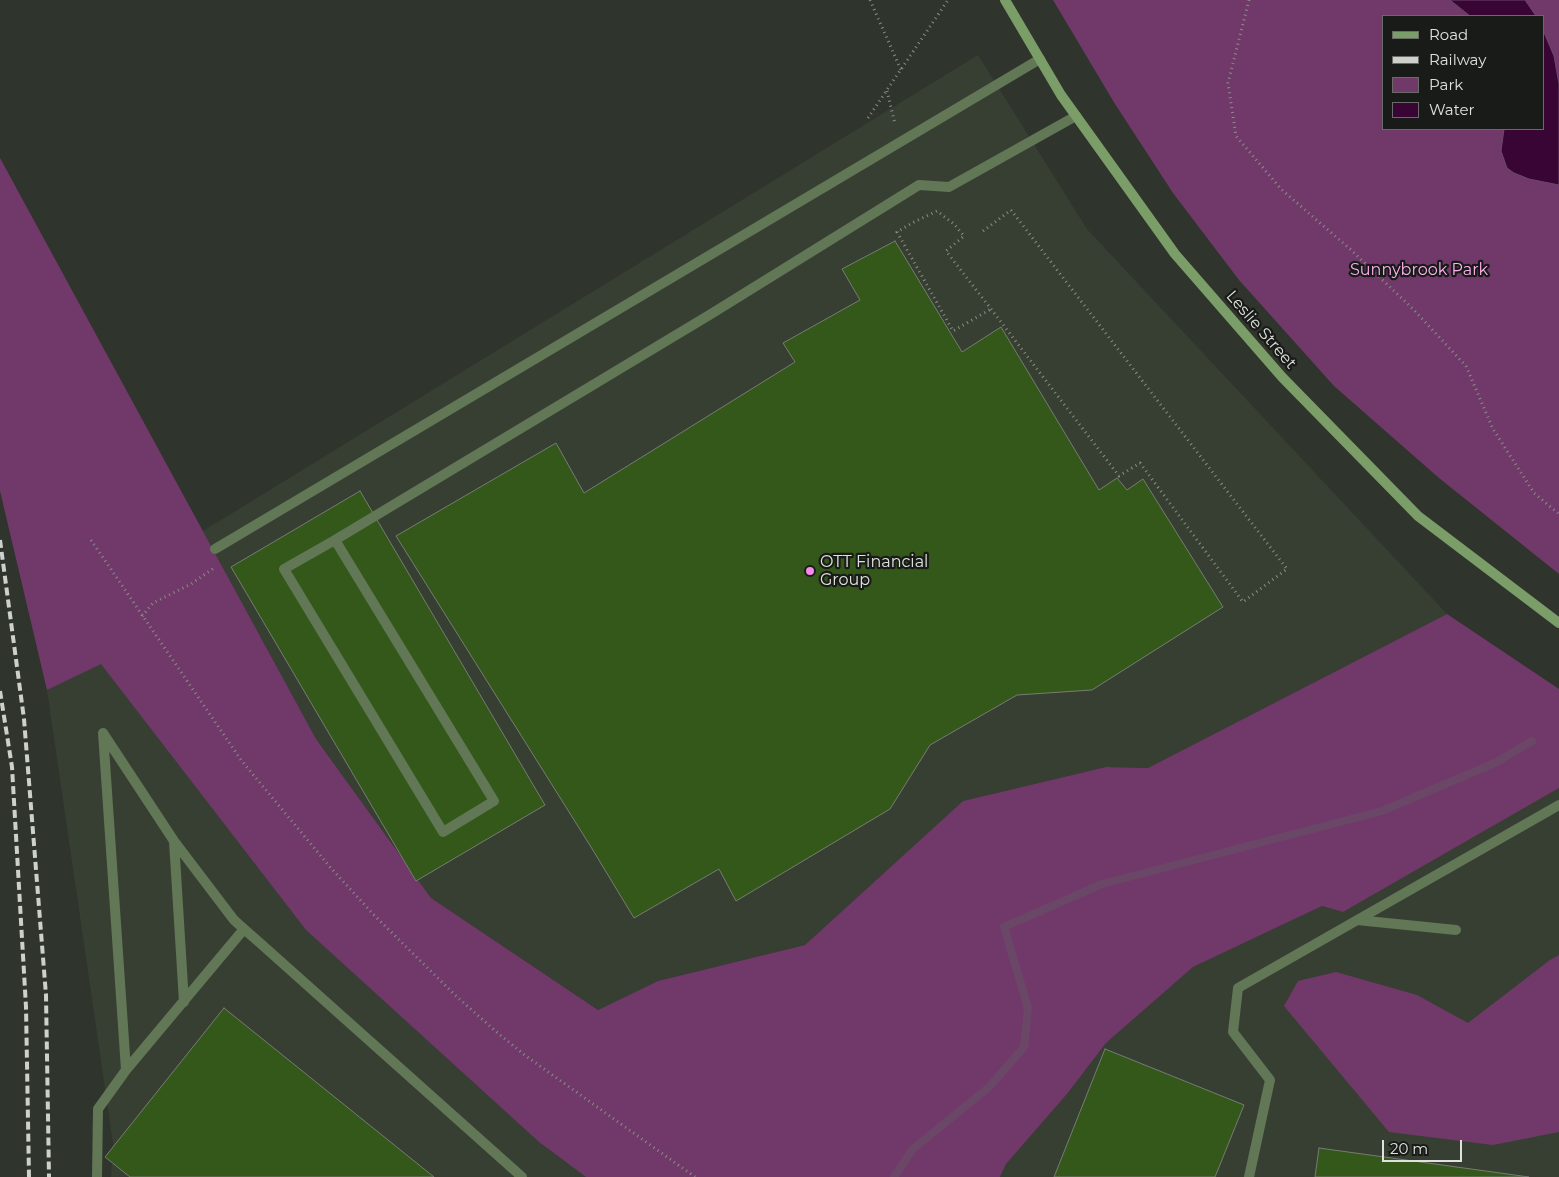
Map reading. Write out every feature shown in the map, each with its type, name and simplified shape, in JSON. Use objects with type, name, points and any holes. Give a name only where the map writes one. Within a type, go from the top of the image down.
[{"type":"main road","name":"Leslie Street","points":[[1006,0],[1061,95],[1175,254],[1282,377],[1418,516],[1559,622]]},
{"type":"lane","points":[[215,549],[1040,59]]},
{"type":"lane","points":[[335,540],[494,801],[443,832],[284,570],[711,314],[919,185],[949,187],[1076,116]]},
{"type":"lane","points":[[126,1070],[104,733],[174,841],[234,920],[522,1177]]},
{"type":"lane","points":[[1249,1177],[1270,1080],[1233,1032],[1238,988],[1559,805]]},
{"type":"lane","points":[[174,841],[184,1002]]},
{"type":"lane","points":[[1357,920],[1456,930]]},
{"type":"lane","points":[[97,1177],[98,1109],[126,1070],[244,929]]},
{"type":"path","points":[[870,0],[901,70]]},
{"type":"path","points":[[868,118],[948,0]]},
{"type":"path","points":[[1249,0],[1228,83],[1236,136],[1281,189],[1350,248],[1413,309],[1466,366],[1493,430],[1534,493],[1559,514]]},
{"type":"path","points":[[887,91],[900,143]]},
{"type":"path","points":[[983,231],[1011,210],[1287,569],[1243,602],[1140,463],[1120,476],[991,309],[946,251],[964,236],[954,224],[937,211],[897,232],[953,331],[991,309]]},
{"type":"path","points":[[91,540],[241,760],[330,867],[374,916],[456,996],[500,1035],[534,1062],[695,1177]]},
{"type":"path","points":[[142,616],[153,603],[191,584]]},
{"type":"shaded area","points":[[978,55],[1087,229],[1447,614],[1148,768],[1106,767],[963,801],[805,945],[658,981],[598,1010],[431,898],[316,739],[203,531]]},
{"type":"shaded area","points":[[101,663],[306,930],[539,1142],[586,1177],[111,1177],[113,1143],[47,690]]},
{"type":"shaded area","points":[[1559,788],[1559,1177],[1000,1177],[1006,1164],[1067,1094],[1106,1043],[1193,967],[1322,906],[1343,912]]},
{"type":"green space","name":"Sunnybrook Park","points":[[1053,0],[1559,0],[1559,574],[1439,478],[1334,386],[1239,280],[1173,193],[1115,104]]},
{"type":"green space","points":[[0,158],[316,739],[431,898],[598,1010],[658,981],[805,945],[963,801],[1106,767],[1148,768],[1447,614],[1559,689],[1559,788],[1343,912],[1322,906],[1193,967],[1106,1043],[1067,1094],[1006,1164],[1000,1177],[586,1177],[539,1142],[306,930],[101,664],[47,690],[0,491]]},
{"type":"green space","points":[[1559,955],[1559,1132],[1493,1145],[1389,1132],[1284,1006],[1298,981],[1336,972],[1417,995],[1468,1023]]},
{"type":"water","points":[[1450,0],[1525,0],[1535,15],[1469,15]]},
{"type":"water","points":[[1544,32],[1554,56],[1559,84],[1559,185],[1529,179],[1514,173],[1507,168],[1501,151],[1504,130],[1544,130]]},
{"type":"building","name":"OTT Financial Group","points":[[895,241],[962,352],[1001,327],[1099,490],[1117,478],[1127,490],[1143,479],[1223,607],[1092,690],[1017,695],[930,745],[890,809],[736,901],[719,869],[634,918],[396,536],[556,443],[584,493],[795,362],[783,343],[860,300],[842,269]]},
{"type":"building","points":[[360,491],[545,805],[416,881],[231,567]]},
{"type":"building","points":[[224,1008],[434,1177],[130,1177],[105,1157]]},
{"type":"building","points":[[1105,1049],[1244,1105],[1215,1177],[1054,1177]]},
{"type":"building","points":[[1319,1148],[1529,1177],[1315,1177]]},
{"type":"waterway","points":[[894,1177],[913,1149],[989,1087],[1024,1047],[1028,1008],[1004,927],[1102,884],[1382,811],[1497,762],[1532,741]]},
{"type":"railway","points":[[0,540],[24,719],[46,995],[49,1177]]},
{"type":"railway","points":[[0,691],[12,767],[26,1007],[29,1177]]},
{"type":"place","name":"OTT Financial Group","points":[[810,571]]}]
